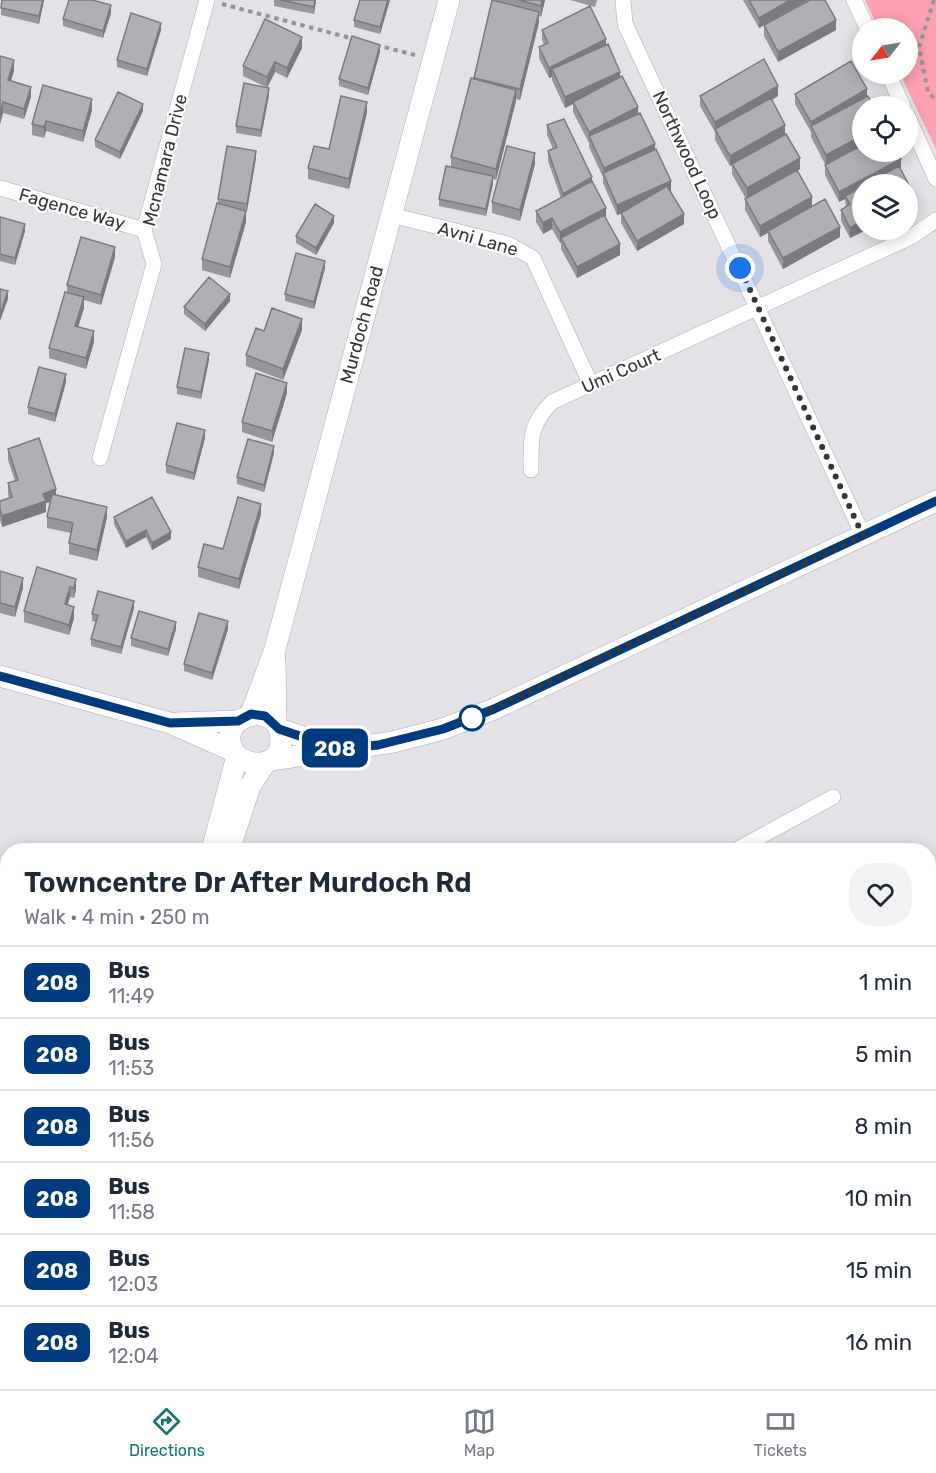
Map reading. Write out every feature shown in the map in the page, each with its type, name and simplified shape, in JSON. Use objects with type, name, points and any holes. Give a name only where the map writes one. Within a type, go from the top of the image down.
[{"type":"main road","name":"Murdoch Road","points":[[214,843],[235,754],[230,741],[232,730],[245,718],[275,650],[449,0]]},
{"type":"main road","points":[[0,676],[170,723],[235,754],[247,763],[393,742],[443,729],[484,713],[936,501]]},
{"type":"main road","name":"Murdoch Road","points":[[231,843],[250,786],[280,746],[275,650]]},
{"type":"main road","points":[[170,723],[265,716],[278,726],[338,749]]},
{"type":"street","name":"Mcnamara Drive","points":[[100,458],[154,264],[144,230],[207,0]]},
{"type":"street","name":"Northwood Loop","points":[[623,0],[626,24],[863,536]]},
{"type":"street","points":[[854,0],[862,18]]},
{"type":"street","points":[[918,139],[936,179]]},
{"type":"street","name":"Fagence Way","points":[[0,188],[144,230]]},
{"type":"street","name":"Avni Lane","points":[[391,215],[508,244],[533,258],[591,385]]},
{"type":"street","points":[[759,309],[911,237],[936,219]]},
{"type":"street","name":"Umi Court","points":[[531,470],[531,433],[538,416],[552,402],[759,309]]},
{"type":"street","points":[[749,843],[833,797]]},
{"type":"path","points":[[207,0],[363,41]]},
{"type":"path","points":[[933,0],[918,47],[928,92],[936,100]]},
{"type":"path","points":[[374,44],[433,60]]},
{"type":"shaded area","points":[[865,0],[936,0],[936,149],[918,112],[918,96],[911,96],[905,84],[918,84],[918,18],[873,18]]},
{"type":"building","points":[[2,0],[43,0],[39,16],[1,8]]},
{"type":"building","points":[[69,0],[92,0],[111,5],[103,31],[63,19]]},
{"type":"building","points":[[280,0],[315,0],[314,7]]},
{"type":"building","points":[[360,0],[388,0],[380,27],[354,20]]},
{"type":"building","points":[[492,0],[539,12],[520,89],[474,78]]},
{"type":"building","points":[[519,0],[542,0],[541,6]]},
{"type":"building","points":[[749,0],[790,0],[759,18]]},
{"type":"building","points":[[810,0],[825,0],[836,20],[778,52],[764,25]]},
{"type":"building","points":[[590,6],[606,39],[549,68],[539,47],[548,43],[542,30]]},
{"type":"building","points":[[131,13],[161,23],[147,69],[117,60]]},
{"type":"building","points":[[265,19],[302,37],[287,68],[275,62],[267,77],[243,66]]},
{"type":"building","points":[[352,36],[380,45],[368,88],[339,79]]},
{"type":"building","points":[[608,44],[620,72],[565,97],[552,69]]},
{"type":"building","points":[[0,56],[14,60],[8,80],[31,87],[24,109],[3,102],[0,114]]},
{"type":"building","points":[[764,59],[778,86],[715,122],[700,96]]},
{"type":"building","points":[[851,61],[852,84],[864,84],[867,89],[811,122],[795,94]]},
{"type":"building","points":[[622,76],[638,107],[589,132],[573,102]]},
{"type":"building","points":[[471,78],[516,90],[496,169],[451,157]]},
{"type":"building","points":[[244,83],[269,88],[261,130],[236,126]]},
{"type":"building","points":[[43,85],[92,99],[83,131],[46,121],[44,127],[32,124]]},
{"type":"building","points":[[118,92],[143,104],[120,152],[95,140]]},
{"type":"building","points":[[341,96],[367,102],[349,179],[308,168],[314,146],[329,149]]},
{"type":"building","points":[[771,98],[785,125],[730,156],[715,129]]},
{"type":"building","points":[[852,104],[852,141],[826,155],[811,126]]},
{"type":"building","points":[[640,113],[655,144],[604,168],[589,136]]},
{"type":"building","points":[[564,119],[592,177],[563,194],[548,151],[557,147],[547,125]]},
{"type":"building","points":[[786,134],[800,158],[747,188],[732,164]]},
{"type":"building","points":[[227,146],[256,151],[247,204],[218,199]]},
{"type":"building","points":[[507,146],[535,153],[520,210],[492,202]]},
{"type":"building","points":[[656,149],[671,181],[617,205],[603,173]]},
{"type":"building","points":[[852,150],[852,162],[895,162],[873,174],[852,174],[852,185],[839,192],[825,165]]},
{"type":"building","points":[[446,166],[493,176],[486,209],[439,199]]},
{"type":"building","points":[[899,166],[903,174],[884,174]]},
{"type":"building","points":[[797,170],[812,197],[760,226],[745,199]]},
{"type":"building","points":[[592,181],[606,208],[560,232],[552,218],[543,223],[536,211]]},
{"type":"building","points":[[667,186],[684,214],[637,241],[621,213]]},
{"type":"building","points":[[852,192],[852,227],[850,228],[841,210],[850,204],[845,196]]},
{"type":"building","points":[[825,199],[840,227],[783,258],[768,231]]},
{"type":"building","points":[[217,203],[246,211],[230,267],[202,259]]},
{"type":"building","points":[[315,204],[334,216],[316,248],[296,236]]},
{"type":"building","points":[[604,215],[620,244],[577,267],[561,238]]},
{"type":"building","points":[[0,217],[25,224],[15,258],[0,254]]},
{"type":"building","points":[[81,237],[115,247],[101,295],[67,285]]},
{"type":"building","points":[[296,253],[325,261],[314,302],[285,294]]},
{"type":"building","points":[[209,277],[230,294],[205,324],[184,307]]},
{"type":"building","points":[[0,289],[8,291],[0,314]]},
{"type":"building","points":[[65,292],[84,297],[75,326],[94,331],[86,358],[49,348]]},
{"type":"building","points":[[272,308],[302,319],[283,369],[246,355],[256,328],[264,331]]},
{"type":"building","points":[[185,348],[209,353],[201,392],[177,387]]},
{"type":"building","points":[[39,367],[66,374],[55,414],[28,407]]},
{"type":"building","points":[[256,373],[287,383],[272,431],[242,422]]},
{"type":"building","points":[[177,423],[205,430],[194,473],[166,465]]},
{"type":"building","points":[[39,438],[56,489],[43,494],[46,501],[2,516],[0,501],[12,497],[8,483],[18,480],[8,449]]},
{"type":"building","points":[[248,439],[274,446],[264,485],[237,477]]},
{"type":"building","points":[[52,494],[107,507],[97,550],[69,543],[73,523],[47,517]]},
{"type":"building","points":[[152,497],[171,532],[152,543],[146,530],[126,541],[114,517]]},
{"type":"building","points":[[238,497],[261,504],[239,579],[198,567],[204,544],[223,549]]},
{"type":"building","points":[[37,567],[76,579],[74,588],[70,587],[65,604],[74,607],[69,625],[24,611]]},
{"type":"building","points":[[0,571],[23,578],[15,607],[0,603]]},
{"type":"building","points":[[98,591],[134,601],[121,647],[91,639],[98,615],[92,614]]},
{"type":"building","points":[[139,611],[176,622],[168,649],[131,638]]},
{"type":"building","points":[[199,613],[228,621],[212,673],[184,664]]},
{"type":"bus line","name":"208","points":[[0,676],[170,723],[238,721],[251,714],[265,716],[279,729],[338,749],[363,748],[443,729],[494,709],[936,501]]},
{"type":"route","points":[[472,718],[863,536],[740,268]]}]
